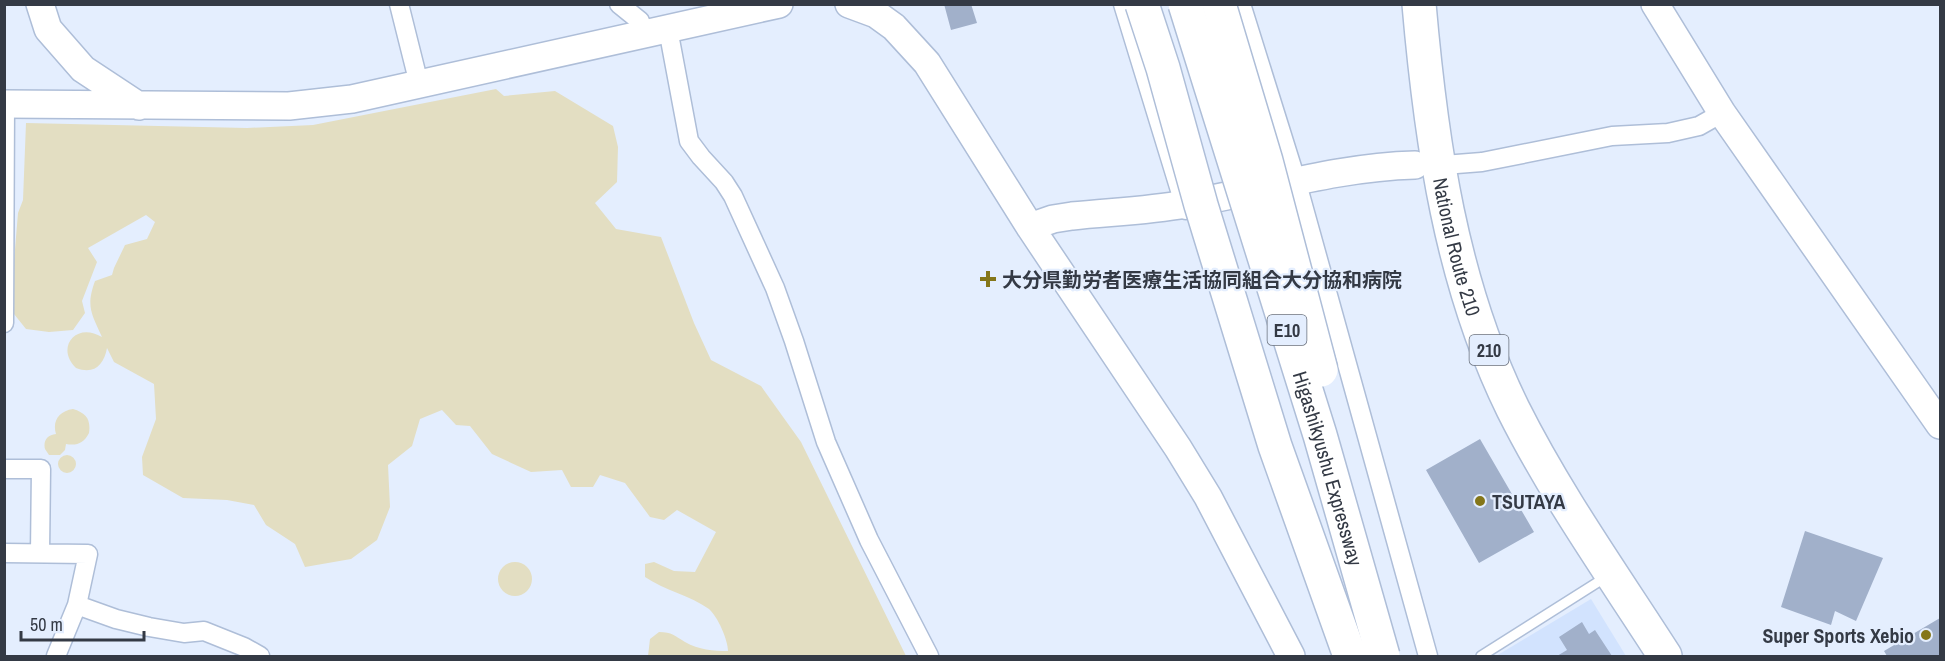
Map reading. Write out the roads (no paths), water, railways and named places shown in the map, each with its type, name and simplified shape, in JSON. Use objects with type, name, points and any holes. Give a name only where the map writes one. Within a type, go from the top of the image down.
[{"type":"highway","points":[[1142,4],[1275,446],[1350,657]]},
{"type":"highway","name":"Higashikyushu Expressway","points":[[1160,4],[1295,441],[1357,657]]},
{"type":"highway","name":"Higashikyushu Expressway","points":[[1185,4],[1316,423],[1383,657]]},
{"type":"highway","points":[[1219,4],[1269,172],[1395,657]]},
{"type":"highway","name":"National Route 210","points":[[1398,4],[1407,111],[1426,165]]},
{"type":"highway","name":"National Route 210","points":[[1419,4],[1426,165],[1450,301],[1478,379],[1532,488],[1665,657]]},
{"type":"highway","name":"National Route 210","points":[[1603,579],[1639,657]]},
{"type":"street","points":[[40,4],[48,29],[77,63],[139,106]]},
{"type":"street","points":[[399,4],[419,84]]},
{"type":"street","points":[[619,4],[655,32],[689,141],[733,196],[775,288],[826,442],[869,540],[929,657]]},
{"type":"street","points":[[4,323],[5,104],[289,106],[352,99],[779,4]]},
{"type":"street","points":[[1123,4],[1184,205],[1333,657]]},
{"type":"street","points":[[1241,4],[1296,180],[1428,657]]},
{"type":"street","points":[[1654,4],[1722,113],[1941,424]]},
{"type":"street","points":[[863,7],[894,27],[927,63],[1030,227],[1178,448],[1208,497],[1291,657]]},
{"type":"street","points":[[1030,227],[1053,219],[1072,216],[1184,205],[1296,180],[1367,168],[1482,162],[1612,136],[1677,132],[1699,126],[1722,113]]},
{"type":"street","points":[[4,469],[41,469],[40,553]]},
{"type":"street","points":[[4,552],[88,554],[77,605],[56,657]]},
{"type":"street","points":[[77,605],[116,619],[149,627],[184,633],[204,631],[244,646],[260,657]]},
{"type":"lane","points":[[1481,657],[1603,579]]},
{"type":"place","name":"大分県勤労者医療生活協同組合大分協和病院","points":[[988,279]]},
{"type":"place","name":"TSUTAYA","points":[[1480,501]]},
{"type":"place","name":"Super Sports Xebio","points":[[1926,635]]}]
